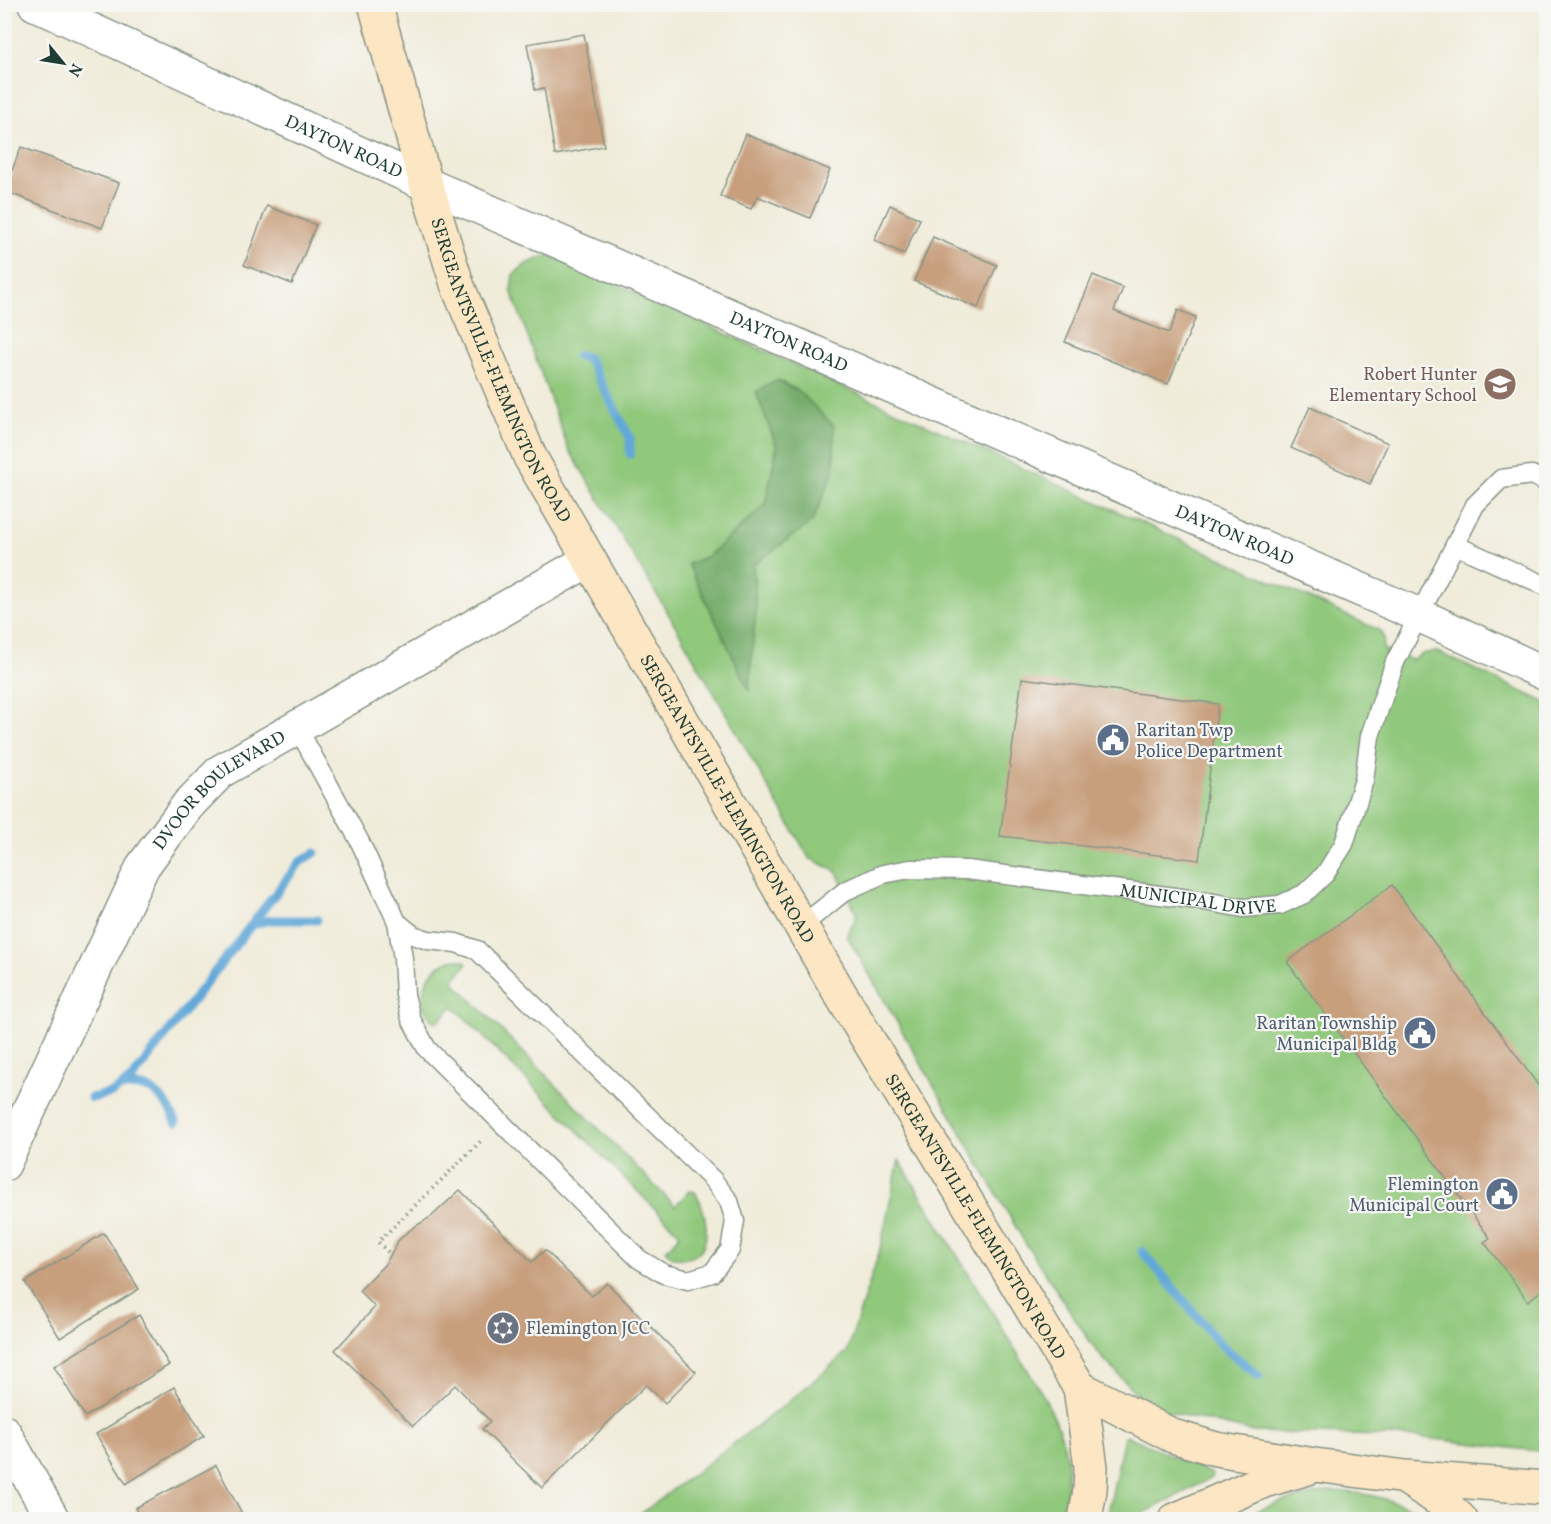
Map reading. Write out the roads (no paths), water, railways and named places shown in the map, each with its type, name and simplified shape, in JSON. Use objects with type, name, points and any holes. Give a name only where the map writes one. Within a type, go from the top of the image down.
[{"type":"main road","name":"SERGEANTSVILLE-FLEMINGTON ROAD","points":[[375,4],[458,287],[530,457],[800,927],[1080,1388],[1091,1467],[1085,1520]]},
{"type":"main road","points":[[1080,1388],[1155,1427],[1194,1443],[1315,1465],[1405,1477],[1546,1488]]},
{"type":"main road","points":[[1175,1520],[1264,1481],[1315,1465]]},
{"type":"main road","points":[[1405,1477],[1441,1501],[1461,1520]]},
{"type":"street","name":"DAYTON ROAD","points":[[35,4],[426,184],[1419,615],[1546,674]]},
{"type":"street","name":"DVOOR BOULEVARD","points":[[4,1164],[143,866],[188,805],[221,771],[589,560]]},
{"type":"street","points":[[4,1431],[53,1520]]},
{"type":"lane","name":"MUNICIPAL DRIVE","points":[[800,927],[845,891],[883,874],[910,869],[968,870],[1243,908],[1280,905],[1304,894],[1325,874],[1344,844],[1364,780],[1370,736],[1395,662],[1475,505],[1501,479],[1532,475],[1546,483]]},
{"type":"lane","points":[[1455,545],[1546,586]]},
{"type":"lane","points":[[297,727],[360,842],[397,922],[403,958],[405,995],[411,1019],[427,1048],[639,1259],[664,1274],[688,1280],[712,1273],[730,1250],[735,1221],[729,1201],[713,1180],[477,950],[456,943],[429,940],[412,935],[397,922]]},
{"type":"waterway","points":[[577,356],[588,358],[630,438],[630,454]]},
{"type":"waterway","points":[[91,1098],[112,1093],[131,1080],[300,862],[315,853]]},
{"type":"waterway","points":[[252,925],[269,920],[317,920]]},
{"type":"waterway","points":[[123,1087],[143,1087],[154,1092],[167,1105],[176,1122]]},
{"type":"waterway","points":[[1142,1251],[1221,1345],[1259,1376]]},
{"type":"place","name":"Robert Hunter Elementary School","points":[[1500,384]]},
{"type":"place","name":"Raritan Twp Police Department","points":[[1113,740]]},
{"type":"place","name":"Raritan Township Municipal Bldg","points":[[1420,1033]]},
{"type":"place","name":"Flemington Municipal Court","points":[[1502,1194]]},
{"type":"place","name":"Flemington JCC","points":[[503,1328]]}]
